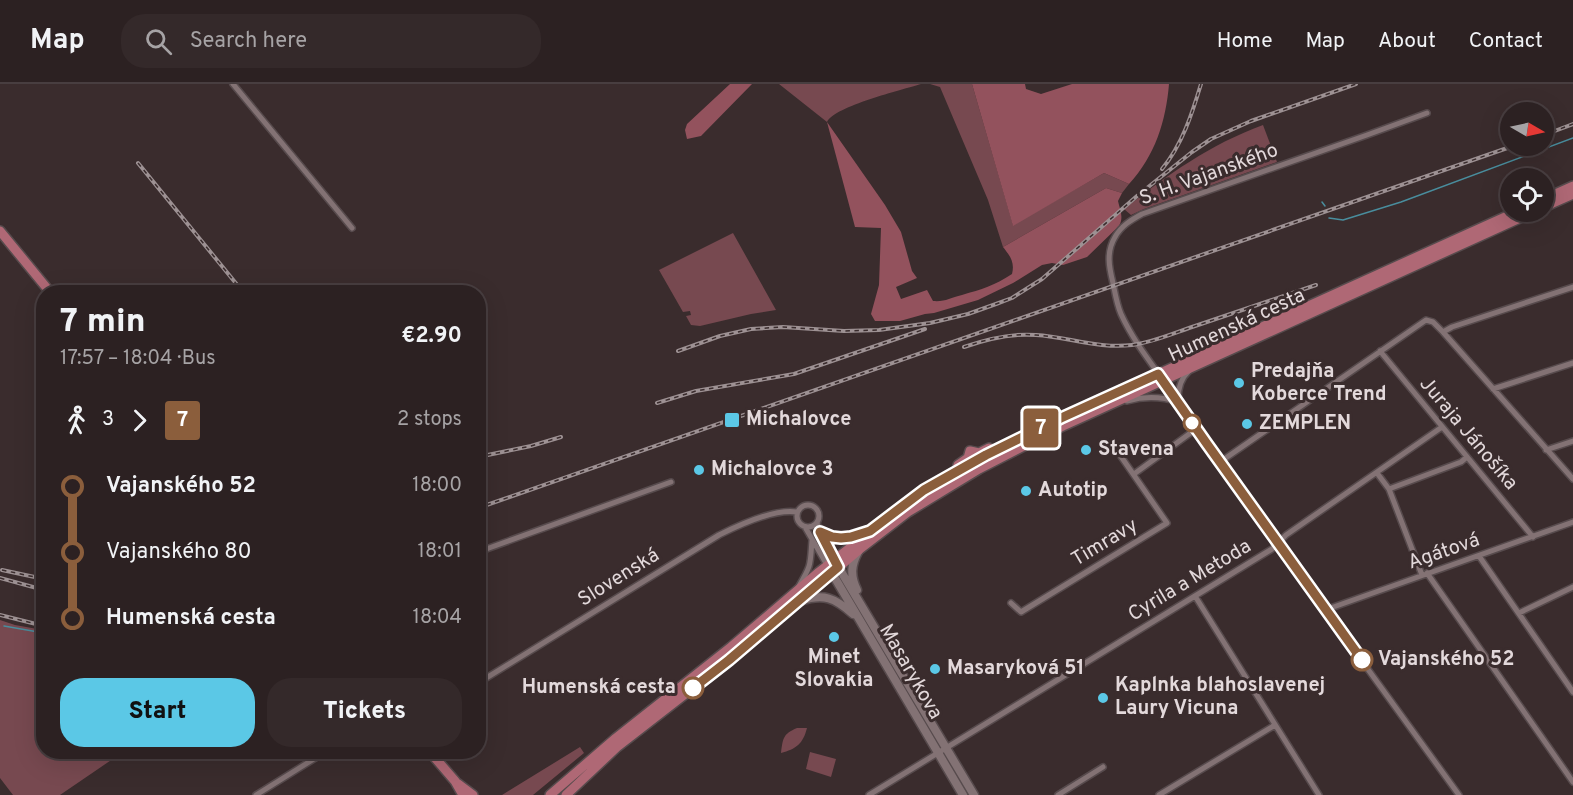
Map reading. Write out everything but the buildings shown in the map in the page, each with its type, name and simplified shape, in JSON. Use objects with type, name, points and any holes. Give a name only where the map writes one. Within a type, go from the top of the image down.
[{"type":"main road","points":[[1554,195],[1573,186]]},
{"type":"main road","points":[[1554,203],[1573,194]]},
{"type":"main road","name":"Humenská cesta","points":[[550,795],[616,738],[796,597],[870,531],[924,490],[952,474],[956,466],[968,458],[970,451],[979,453],[989,447],[997,449],[1061,418],[1160,377],[1500,219]]},
{"type":"main road","name":"Humenská cesta","points":[[833,566],[860,549],[908,512],[979,469],[1063,426],[1160,377],[1202,362],[1511,222]]},
{"type":"main road","points":[[0,231],[44,285]]},
{"type":"main road","points":[[860,549],[854,560],[852,576],[865,610]]},
{"type":"main road","name":"Masarykova","points":[[833,566],[865,610],[942,750],[963,795]]},
{"type":"main road","name":"Masarykova","points":[[833,566],[861,621],[942,750],[974,795]]},
{"type":"main road","name":"Humenská cesta","points":[[566,795],[627,739],[729,660],[796,597]]},
{"type":"main road","points":[[796,597],[830,598],[840,603],[861,621]]},
{"type":"main road","points":[[436,759],[463,795]]},
{"type":"main road","points":[[455,782],[473,795]]},
{"type":"street","points":[[233,84],[352,228]]},
{"type":"street","name":"S. H. Vajanského","points":[[1427,113],[1142,214],[1127,222],[1115,237],[1108,257],[1120,313],[1137,344],[1458,793]]},
{"type":"street","points":[[1443,332],[1573,287]]},
{"type":"street","points":[[1220,462],[1426,320],[1433,322],[1443,332],[1573,479]]},
{"type":"street","name":"Juraja Jánošíka","points":[[1380,351],[1533,537]]},
{"type":"street","points":[[1106,406],[1148,397],[1178,402],[1180,383],[1185,375],[1202,362]]},
{"type":"street","points":[[1493,389],[1573,363]]},
{"type":"street","name":"Cyrila a Metoda","points":[[869,795],[1272,549],[1286,535],[1442,427]]},
{"type":"street","points":[[1134,474],[1196,429]]},
{"type":"street","points":[[1546,450],[1573,441]]},
{"type":"street","name":"Timravy","points":[[1011,603],[1021,612],[1167,523],[1120,454]]},
{"type":"street","points":[[1389,489],[1461,462],[1467,457]]},
{"type":"street","points":[[1377,472],[1389,489],[1424,574],[1573,782]]},
{"type":"street","points":[[486,549],[671,482]]},
{"type":"street","points":[[803,506],[813,506],[819,514],[817,523],[833,566],[812,540],[805,527],[798,522],[797,512],[803,506]]},
{"type":"street","name":"Slovenská","points":[[486,678],[705,543],[736,527],[782,512],[797,512]]},
{"type":"street","name":"Agátová","points":[[1325,610],[1573,522]]},
{"type":"street","points":[[805,527],[817,523]]},
{"type":"street","points":[[820,532],[841,538],[870,531]]},
{"type":"street","points":[[796,597],[810,567],[812,540]]},
{"type":"street","points":[[1479,556],[1573,692]]},
{"type":"street","points":[[1519,613],[1573,588]]},
{"type":"street","points":[[1196,596],[1319,795]]},
{"type":"street","points":[[1159,795],[1275,724]]},
{"type":"street","points":[[256,795],[314,759]]},
{"type":"street","points":[[1058,795],[1103,767]]},
{"type":"street","points":[[1450,795],[1458,793]]},
{"type":"shaded area","points":[[730,84],[752,84],[701,136],[687,139],[685,130],[687,124]]},
{"type":"shaded area","points":[[779,84],[921,84],[842,110],[827,122]]},
{"type":"shaded area","points":[[930,84],[972,84],[1013,225],[1104,173],[1129,184],[1122,193],[1106,188],[1003,247],[988,200],[940,87]]},
{"type":"shaded area","points":[[972,84],[1025,84],[1026,89],[1041,94],[1072,84],[1169,84],[1158,137],[1146,162],[1129,184],[1104,173],[1013,226]]},
{"type":"shaded area","points":[[827,122],[901,232],[912,271],[917,278],[896,287],[901,299],[927,290],[933,301],[944,300],[999,282],[1012,274],[1013,270],[1011,259],[1003,247],[1106,188],[1122,193],[1118,201],[1121,214],[1119,226],[1087,257],[1063,265],[1052,263],[1042,265],[1013,283],[978,300],[900,321],[875,321],[871,314],[879,285],[881,228],[855,227]]},
{"type":"shaded area","points":[[1263,125],[1277,162],[1131,215],[1124,209],[1190,161],[1225,141]]},
{"type":"shaded area","points":[[733,233],[776,310],[700,326],[691,325],[686,316],[691,315],[690,311],[683,312],[659,270]]},
{"type":"shaded area","points":[[0,620],[36,629],[36,759],[113,759],[60,795],[13,795],[0,778]]},
{"type":"shaded area","points":[[797,728],[807,728],[801,742],[795,748],[781,753],[784,737]]},
{"type":"shaded area","points":[[580,747],[584,753],[533,795],[502,795]]},
{"type":"shaded area","points":[[810,752],[836,759],[831,777],[806,769]]},
{"type":"waterway","points":[[1329,218],[1343,220],[1401,202],[1573,138]]},
{"type":"waterway","points":[[1322,202],[1325,206]]},
{"type":"waterway","points":[[4,626],[36,632]]},
{"type":"railway","points":[[1162,169],[1181,139],[1201,84]]},
{"type":"railway","points":[[678,351],[720,336],[751,329],[783,327],[844,331],[879,330],[930,323],[968,314],[1012,298],[1042,279],[1137,196],[1211,139],[1251,121],[1356,84]]},
{"type":"railway","points":[[1554,131],[1573,124]]},
{"type":"railway","points":[[486,505],[1500,151]]},
{"type":"railway","points":[[138,163],[237,285]]},
{"type":"railway","points":[[964,347],[982,341],[1018,335],[1048,336],[1120,346],[1141,344],[1316,285]]},
{"type":"railway","points":[[657,403],[696,391],[794,374],[925,329]]},
{"type":"railway","points":[[486,455],[561,437]]},
{"type":"railway","points":[[2,570],[36,577]]},
{"type":"railway","points":[[0,578],[36,588]]},
{"type":"railway","points":[[0,615],[36,624]]},
{"type":"bus line","name":"7","points":[[693,688],[838,567],[820,532],[841,538],[870,531],[924,490],[986,455],[1158,374],[1362,660]]},
{"type":"place","name":"Predajňa Koberce Trend","points":[[1239,383]]},
{"type":"place","name":"Michalovce","points":[[732,420]]},
{"type":"place","name":"ZEMPLEN","points":[[1247,424]]},
{"type":"place","name":"Stavena","points":[[1086,450]]},
{"type":"place","name":"Michalovce 3","points":[[699,470]]},
{"type":"place","name":"Autotip","points":[[1026,491]]},
{"type":"place","name":"Minet Slovakia","points":[[834,637]]},
{"type":"place","name":"Vajanského 52","points":[[1362,660]]},
{"type":"place","name":"Masaryková 51","points":[[935,669]]},
{"type":"place","name":"Humenská cesta","points":[[693,688]]},
{"type":"place","name":"Kaplnka blahoslavenej Laury Vicuna","points":[[1103,698]]}]
